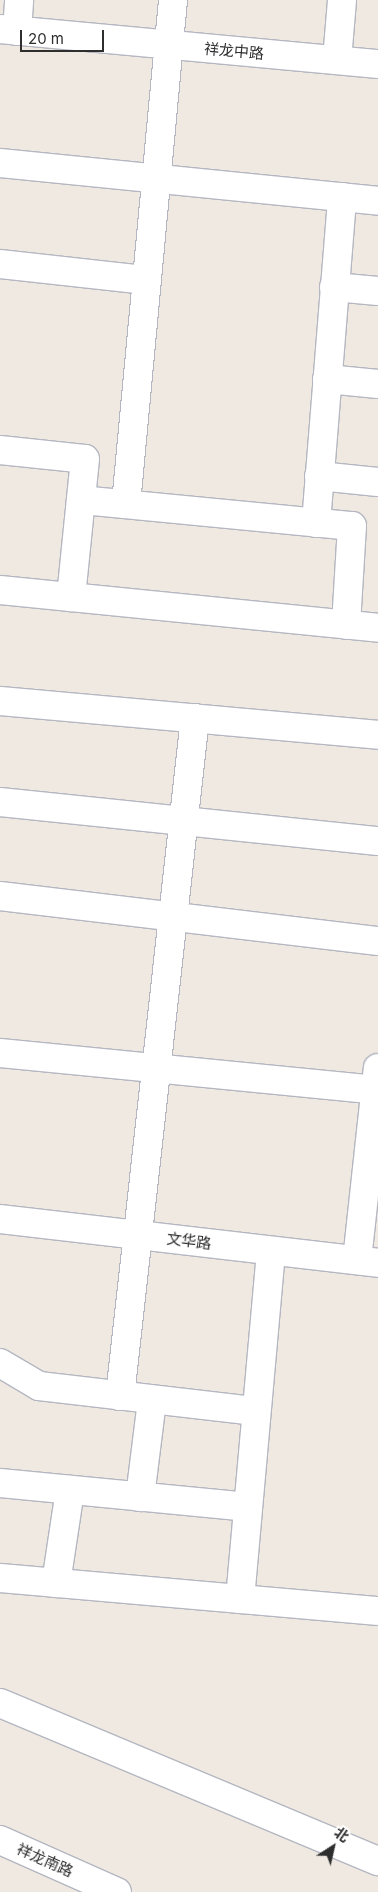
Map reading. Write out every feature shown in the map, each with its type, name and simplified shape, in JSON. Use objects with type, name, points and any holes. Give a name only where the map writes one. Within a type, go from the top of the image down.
[{"type":"street","points":[[8,30],[19,0]]},
{"type":"street","points":[[126,504],[172,0]]},
{"type":"street","points":[[337,60],[342,0]]},
{"type":"street","name":"祥龙中路","points":[[8,30],[378,64]]},
{"type":"street","points":[[0,163],[378,200]]},
{"type":"street","points":[[316,523],[342,197]]},
{"type":"street","points":[[0,264],[146,280]]},
{"type":"street","points":[[334,287],[378,291]]},
{"type":"street","points":[[327,378],[378,384]]},
{"type":"street","points":[[0,450],[84,459],[72,598]]},
{"type":"street","points":[[319,476],[378,482]]},
{"type":"street","points":[[81,500],[352,526],[346,625]]},
{"type":"street","points":[[0,590],[378,628]]},
{"type":"street","points":[[0,701],[378,735]]},
{"type":"street","points":[[120,1396],[195,718]]},
{"type":"street","points":[[0,802],[378,841]]},
{"type":"street","points":[[0,896],[378,941]]},
{"type":"street","points":[[0,1053],[156,1068],[377,1079],[367,1262]]},
{"type":"street","name":"文华路","points":[[0,1219],[367,1262]]},
{"type":"street","points":[[240,1599],[271,1251]]},
{"type":"street","points":[[0,1363],[39,1386],[256,1411]]},
{"type":"street","points":[[140,1497],[152,1400]]},
{"type":"street","points":[[0,1483],[248,1507]]},
{"type":"street","points":[[56,1583],[70,1490]]},
{"type":"street","points":[[0,1578],[378,1611]]},
{"type":"street","points":[[0,1703],[378,1861]]},
{"type":"street","name":"祥龙南路","points":[[0,1840],[117,1892]]}]
